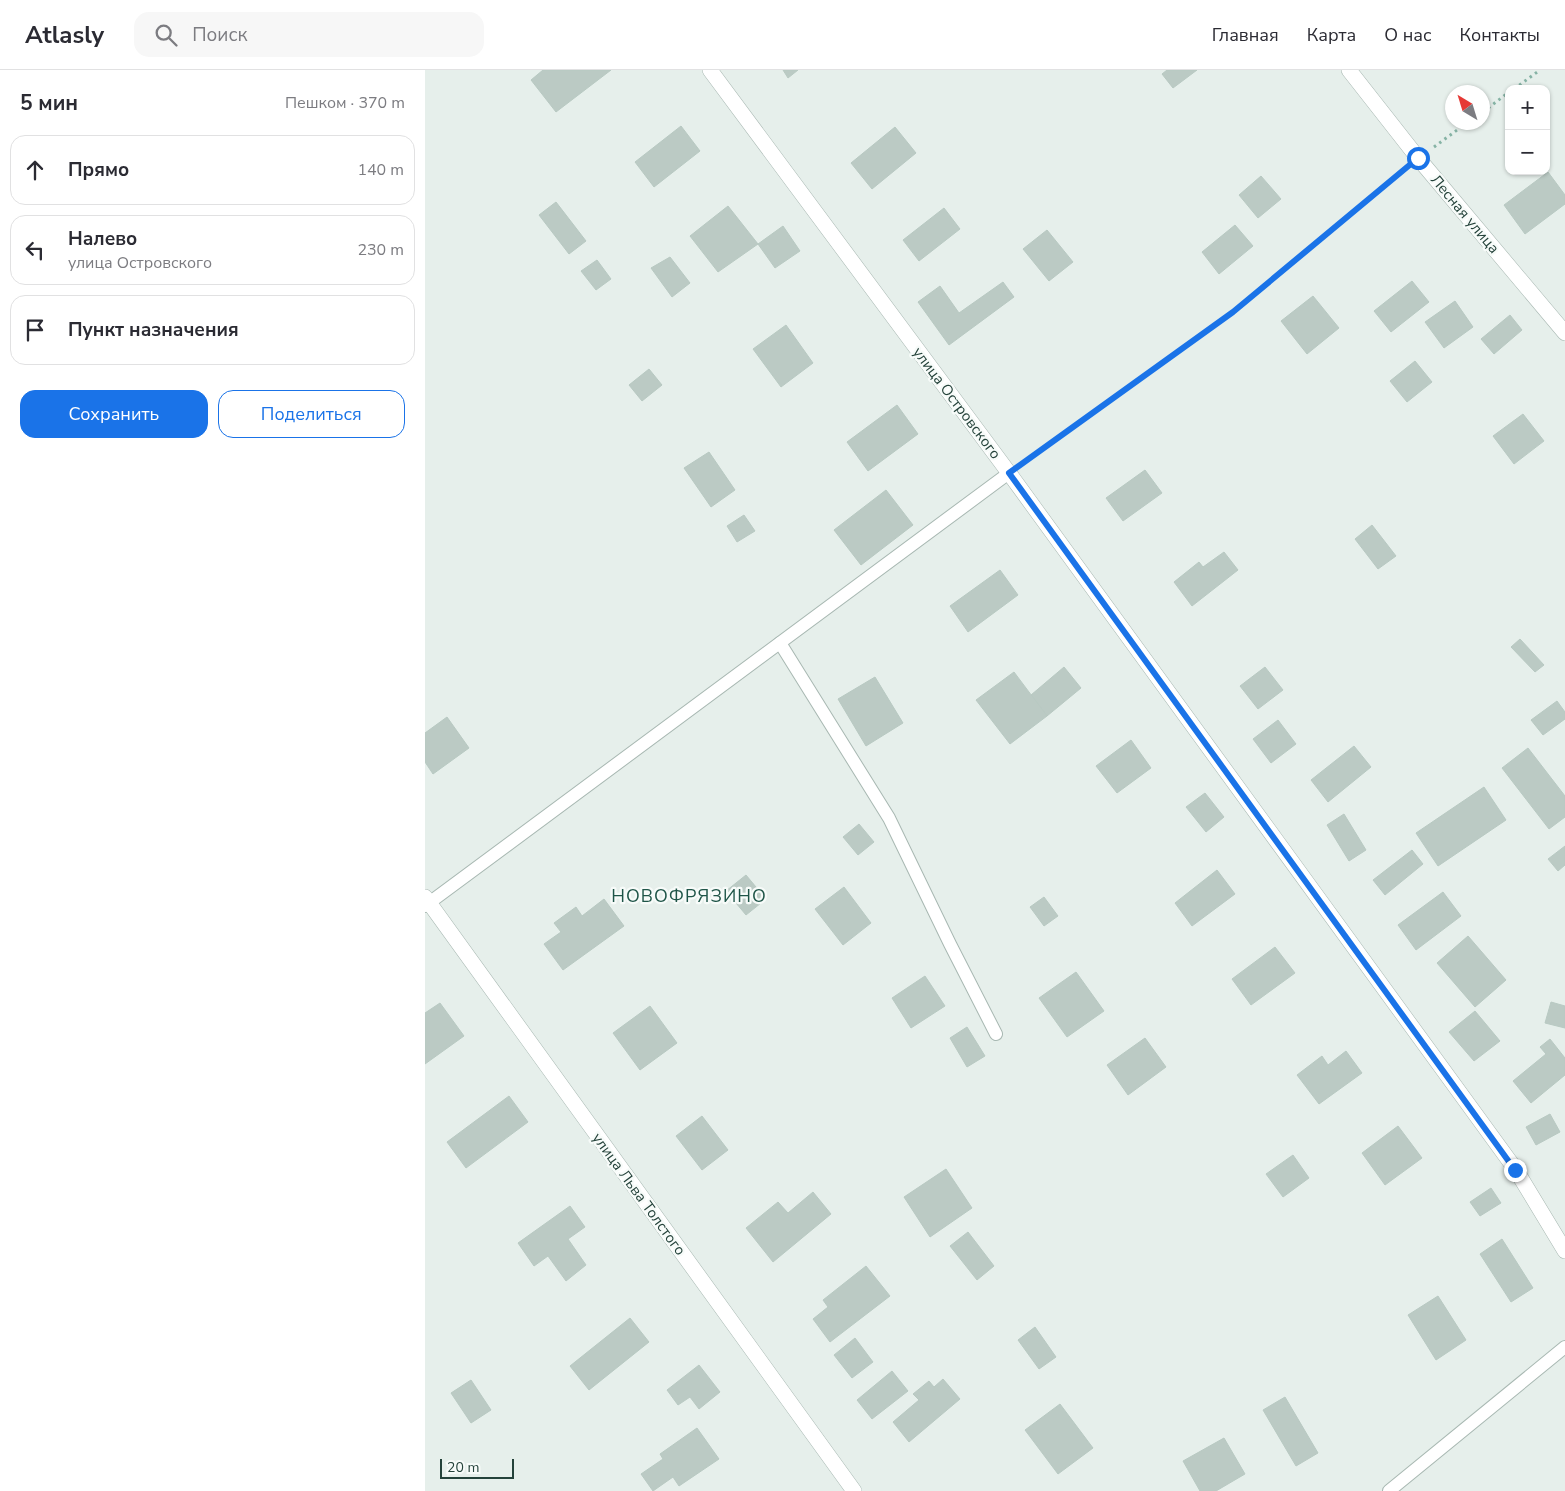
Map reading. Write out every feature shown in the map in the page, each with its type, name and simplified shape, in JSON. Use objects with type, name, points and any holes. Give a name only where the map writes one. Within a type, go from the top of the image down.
[{"type":"street","name":"улица Островского","points":[[710,70],[1009,473],[1515,1170],[1565,1251]]},
{"type":"street","name":"Лесная улица","points":[[1349,70],[1418,158],[1565,333]]},
{"type":"street","name":"улица Льва Толстого","points":[[427,902],[854,1491]]},
{"type":"lane","points":[[427,902],[1009,473]]},
{"type":"lane","points":[[780,643],[889,818],[996,1034]]},
{"type":"lane","points":[[1389,1491],[1565,1347]]},
{"type":"path","points":[[1519,85],[1540,70]]},
{"type":"path","points":[[1490,107],[1505,95]]},
{"type":"path","points":[[1009,473],[1233,312],[1418,158],[1457,130]]},
{"type":"building","points":[[543,70],[611,70],[556,112],[531,80]]},
{"type":"building","points":[[783,70],[798,70],[788,78]]},
{"type":"building","points":[[1167,70],[1197,70],[1173,88],[1162,74]]},
{"type":"building","points":[[681,126],[700,151],[654,187],[635,162]]},
{"type":"building","points":[[895,127],[916,153],[872,189],[851,163]]},
{"type":"building","points":[[1544,175],[1550,175],[1565,195],[1565,204],[1525,234],[1504,205]]},
{"type":"building","points":[[1261,176],[1281,199],[1258,218],[1239,195]]},
{"type":"building","points":[[556,202],[586,241],[569,254],[539,215]]},
{"type":"building","points":[[728,206],[758,244],[718,272],[690,236]]},
{"type":"building","points":[[944,208],[960,229],[919,261],[903,240]]},
{"type":"building","points":[[1235,225],[1253,246],[1219,274],[1202,252]]},
{"type":"building","points":[[783,226],[800,251],[775,268],[758,244]]},
{"type":"building","points":[[1047,230],[1073,262],[1049,281],[1023,249]]},
{"type":"building","points":[[670,257],[690,283],[672,297],[651,268]]},
{"type":"building","points":[[597,260],[611,279],[596,290],[581,271]]},
{"type":"building","points":[[1412,281],[1429,302],[1391,332],[1374,311]]},
{"type":"building","points":[[1003,282],[1014,297],[949,345],[918,302],[940,286],[959,313]]},
{"type":"building","points":[[1313,296],[1339,328],[1307,354],[1281,321]]},
{"type":"building","points":[[1455,301],[1473,327],[1444,348],[1425,322]]},
{"type":"building","points":[[1510,315],[1522,330],[1494,354],[1481,339]]},
{"type":"building","points":[[786,325],[813,363],[781,387],[753,349]]},
{"type":"building","points":[[1415,361],[1432,382],[1407,402],[1390,381]]},
{"type":"building","points":[[649,369],[662,385],[642,401],[629,385]]},
{"type":"building","points":[[897,405],[918,434],[868,471],[847,442]]},
{"type":"building","points":[[1523,414],[1544,441],[1514,464],[1493,436]]},
{"type":"building","points":[[709,452],[735,490],[711,507],[684,468]]},
{"type":"building","points":[[1145,470],[1162,493],[1123,521],[1106,498]]},
{"type":"building","points":[[886,490],[913,525],[861,565],[834,530]]},
{"type":"building","points":[[744,515],[755,531],[737,542],[727,526]]},
{"type":"building","points":[[1372,525],[1396,556],[1378,569],[1355,539]]},
{"type":"building","points":[[1224,552],[1238,570],[1192,606],[1174,582],[1199,562],[1203,567]]},
{"type":"building","points":[[1000,570],[1018,595],[968,632],[950,606]]},
{"type":"building","points":[[1520,639],[1544,665],[1535,672],[1511,647]]},
{"type":"building","points":[[1064,667],[1081,688],[1047,716],[1031,695]]},
{"type":"building","points":[[1265,667],[1283,690],[1258,709],[1240,686]]},
{"type":"building","points":[[1014,672],[1047,716],[1010,744],[976,700]]},
{"type":"building","points":[[875,677],[903,723],[866,746],[838,699]]},
{"type":"building","points":[[1557,701],[1565,712],[1565,719],[1543,735],[1531,720]]},
{"type":"building","points":[[447,717],[469,748],[433,774],[425,762],[425,733]]},
{"type":"building","points":[[1278,720],[1296,744],[1271,763],[1253,739]]},
{"type":"building","points":[[1131,740],[1151,768],[1117,793],[1096,766]]},
{"type":"building","points":[[1354,746],[1371,767],[1328,802],[1311,780]]},
{"type":"building","points":[[1528,748],[1565,796],[1565,817],[1549,829],[1502,768]]},
{"type":"building","points":[[1484,787],[1506,820],[1438,866],[1416,833]]},
{"type":"building","points":[[1205,793],[1224,817],[1206,832],[1186,807]]},
{"type":"building","points":[[1344,814],[1366,850],[1349,861],[1327,825]]},
{"type":"building","points":[[859,824],[874,842],[858,855],[843,837]]},
{"type":"building","points":[[1565,846],[1565,865],[1558,871],[1548,859]]},
{"type":"building","points":[[1412,850],[1423,864],[1385,895],[1373,880]]},
{"type":"building","points":[[1217,870],[1235,894],[1192,926],[1175,903]]},
{"type":"building","points":[[746,875],[766,899],[746,915],[726,891]]},
{"type":"building","points":[[844,887],[871,923],[843,945],[815,909]]},
{"type":"building","points":[[1443,892],[1461,916],[1416,950],[1398,925]]},
{"type":"building","points":[[1044,897],[1058,916],[1044,926],[1030,907]]},
{"type":"building","points":[[604,899],[624,926],[563,970],[544,944],[561,932],[554,923],[576,907],[582,916]]},
{"type":"building","points":[[1468,936],[1506,980],[1475,1007],[1437,963]]},
{"type":"building","points":[[1275,947],[1295,973],[1251,1005],[1232,979]]},
{"type":"building","points":[[1076,972],[1104,1011],[1067,1037],[1039,998]]},
{"type":"building","points":[[925,976],[945,1006],[911,1028],[892,998]]},
{"type":"building","points":[[1551,1002],[1565,1006],[1565,1028],[1545,1023]]},
{"type":"building","points":[[440,1003],[464,1036],[425,1064],[425,1013]]},
{"type":"building","points":[[650,1006],[677,1043],[640,1070],[613,1033]]},
{"type":"building","points":[[1475,1011],[1500,1041],[1474,1061],[1449,1032]]},
{"type":"building","points":[[967,1027],[985,1056],[967,1067],[950,1038]]},
{"type":"building","points":[[1145,1038],[1166,1067],[1128,1095],[1107,1065]]},
{"type":"building","points":[[1550,1039],[1565,1058],[1565,1075],[1531,1103],[1513,1081],[1546,1054],[1540,1047]]},
{"type":"building","points":[[1346,1051],[1362,1073],[1319,1104],[1297,1075],[1322,1056],[1328,1065]]},
{"type":"building","points":[[509,1096],[528,1122],[466,1168],[447,1142]]},
{"type":"building","points":[[1550,1114],[1560,1132],[1536,1145],[1526,1127]]},
{"type":"building","points":[[702,1116],[728,1150],[702,1170],[676,1136]]},
{"type":"building","points":[[1398,1126],[1422,1158],[1385,1185],[1362,1153]]},
{"type":"building","points":[[1293,1155],[1309,1178],[1283,1197],[1266,1174]]},
{"type":"building","points":[[946,1169],[972,1208],[930,1237],[904,1197]]},
{"type":"building","points":[[1491,1188],[1501,1203],[1480,1216],[1470,1202]]},
{"type":"building","points":[[813,1192],[831,1214],[773,1262],[746,1228],[778,1202],[788,1213]]},
{"type":"building","points":[[570,1206],[585,1227],[568,1239],[586,1265],[566,1281],[548,1256],[534,1266],[518,1243]]},
{"type":"building","points":[[968,1232],[994,1266],[977,1280],[950,1246]]},
{"type":"building","points":[[1502,1239],[1533,1288],[1511,1302],[1480,1254]]},
{"type":"building","points":[[866,1266],[890,1296],[830,1342],[813,1319],[828,1307],[823,1300]]},
{"type":"building","points":[[1438,1296],[1466,1340],[1436,1360],[1408,1315]]},
{"type":"building","points":[[630,1318],[649,1342],[589,1390],[570,1366]]},
{"type":"building","points":[[1035,1327],[1056,1357],[1039,1369],[1018,1340]]},
{"type":"building","points":[[855,1338],[873,1362],[852,1378],[834,1355]]},
{"type":"building","points":[[699,1365],[720,1392],[699,1409],[690,1397],[678,1405],[667,1390]]},
{"type":"building","points":[[892,1371],[908,1391],[872,1419],[857,1400]]},
{"type":"building","points":[[943,1379],[960,1399],[909,1442],[893,1422],[919,1400],[913,1394],[929,1381],[934,1387]]},
{"type":"building","points":[[471,1380],[491,1410],[471,1423],[451,1393]]},
{"type":"building","points":[[1285,1397],[1318,1453],[1296,1466],[1263,1410]]},
{"type":"building","points":[[1060,1404],[1093,1448],[1058,1474],[1025,1430]]},
{"type":"building","points":[[697,1428],[719,1459],[679,1486],[673,1477],[653,1491],[641,1474],[663,1459],[660,1454]]},
{"type":"building","points":[[1224,1438],[1245,1474],[1216,1491],[1200,1491],[1183,1461]]},
{"type":"district","name":"НОВОФРЯЗИНО","points":[[689,896]]},
{"type":"route","points":[[1418,158],[1233,312],[1009,473],[1515,1170]]}]
